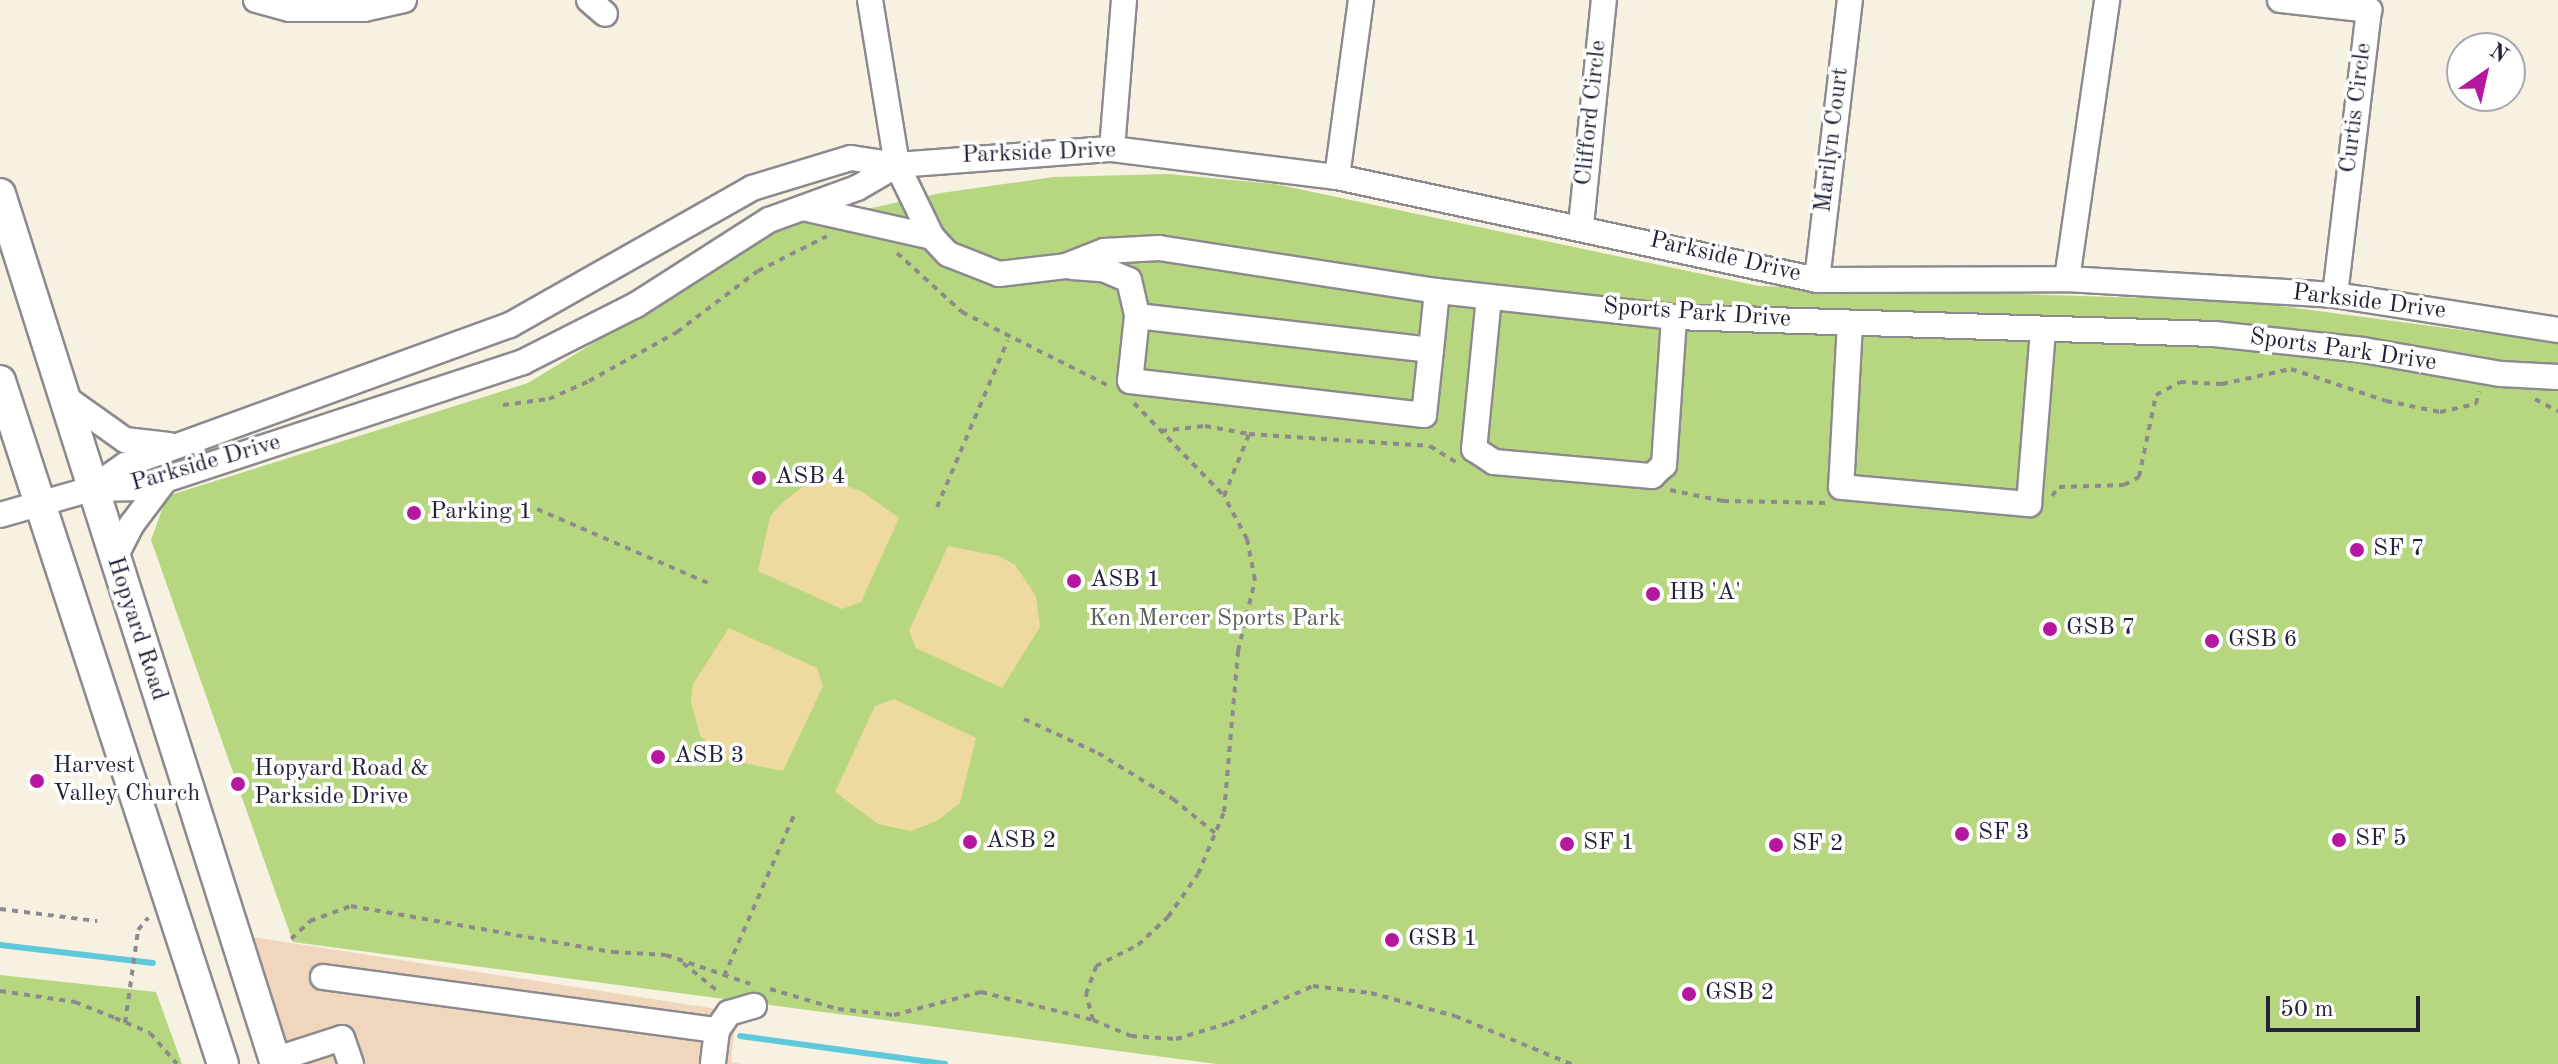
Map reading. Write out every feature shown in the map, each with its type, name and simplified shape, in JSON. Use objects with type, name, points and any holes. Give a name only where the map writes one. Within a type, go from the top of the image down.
[{"type":"main road","name":"Hopyard Road","points":[[0,194],[275,1062]]},
{"type":"main road","points":[[0,381],[223,1064]]},
{"type":"street","points":[[256,0],[290,9],[364,9],[404,0]]},
{"type":"street","name":"Sports Park Drive","points":[[870,0],[897,165],[932,237],[948,254],[999,274],[1066,266],[1104,251],[1159,248],[1437,291],[1674,317],[2214,334],[2363,350],[2501,374],[2558,377]]},
{"type":"street","points":[[1112,149],[1124,0]]},
{"type":"street","points":[[1337,177],[1361,0]]},
{"type":"street","name":"Clifford Circle","points":[[1581,225],[1604,0]]},
{"type":"street","name":"Marilyn Court","points":[[1817,280],[1850,0]]},
{"type":"street","points":[[2067,279],[2107,0]]},
{"type":"street","name":"Curtis Circle","points":[[2280,0],[2369,10],[2335,295]]},
{"type":"street","name":"Parkside Drive","points":[[91,489],[125,465],[510,325],[752,188],[851,158],[897,165],[1112,149],[1337,177],[1581,225],[1817,280],[2067,279],[2335,295],[2558,330]]},
{"type":"street","name":"Parkside Drive","points":[[91,489],[140,488],[523,362],[636,305],[769,220],[857,188],[897,165]]},
{"type":"street","points":[[801,208],[871,220],[932,237]]},
{"type":"street","points":[[1066,266],[1103,269],[1129,280],[1137,316],[1130,381],[1424,415],[1437,291]]},
{"type":"street","points":[[1489,297],[1474,449],[1494,462],[1652,476],[1664,465],[1674,317]]},
{"type":"street","points":[[1137,316],[1431,350]]},
{"type":"street","points":[[1850,323],[1837,496],[2039,502],[2043,330]]},
{"type":"street","points":[[63,396],[125,440],[176,446]]},
{"type":"street","points":[[114,559],[132,524],[165,480]]},
{"type":"street","points":[[0,515],[91,489]]},
{"type":"street","points":[[323,977],[717,1030]]},
{"type":"street","points":[[713,1064],[717,1030],[753,997]]},
{"type":"street","points":[[275,1062],[342,1038],[351,1064]]},
{"type":"path","points":[[503,405],[549,399],[589,381],[677,332],[758,271],[838,231]]},
{"type":"path","points":[[895,251],[962,312],[1008,340],[1123,391]]},
{"type":"path","points":[[937,507],[1008,340]]},
{"type":"path","points":[[2039,502],[2059,487],[2124,485],[2139,477],[2156,395],[2180,382],[2222,384],[2291,369],[2386,401],[2440,412],[2476,404],[2480,387],[2493,389]]},
{"type":"path","points":[[2529,396],[2558,411]]},
{"type":"path","points":[[1093,1020],[1086,994],[1096,966],[1138,945],[1168,917],[1198,874],[1215,833],[1232,769],[1238,651],[1255,580],[1247,539],[1224,496],[1132,401]]},
{"type":"path","points":[[1161,431],[1205,426],[1249,434],[1430,446],[1467,469]]},
{"type":"path","points":[[1224,496],[1249,434]]},
{"type":"path","points":[[1659,490],[1723,501],[1837,496]]},
{"type":"path","points":[[537,509],[713,585]]},
{"type":"path","points":[[1024,719],[1098,753],[1173,799],[1215,833]]},
{"type":"path","points":[[724,976],[794,815]]},
{"type":"path","points":[[291,939],[310,921],[351,906],[678,960],[724,976],[753,997]]},
{"type":"path","points":[[0,909],[97,921]]},
{"type":"path","points":[[125,1023],[138,930]]},
{"type":"path","points":[[678,960],[753,997],[894,1015],[981,992],[1093,1020],[1131,1036],[1176,1039],[1229,1023],[1313,986],[1371,993],[1455,1016],[1571,1064]]},
{"type":"path","points":[[0,991],[75,1002],[150,1033],[177,1064]]},
{"type":"shaded area","points":[[253,937],[736,1012],[731,1062],[741,1064],[291,1064]]},
{"type":"green space","name":"Ken Mercer Sports Park","points":[[1168,174],[1275,184],[1759,286],[2242,301],[2558,343],[2558,1064],[1217,1064],[293,942],[151,540],[167,496],[528,383],[783,227],[941,193],[1054,177]]},
{"type":"green space","points":[[0,975],[156,992],[182,1064],[0,1064]]},
{"type":"sand","points":[[831,481],[861,491],[899,518],[861,602],[842,609],[758,571],[770,517],[802,487]]},
{"type":"sand","points":[[948,546],[999,556],[1015,565],[1036,596],[1040,627],[1002,688],[916,648],[909,631]]},
{"type":"sand","points":[[729,628],[817,668],[823,686],[783,771],[724,759],[700,735],[691,702],[693,684]]},
{"type":"sand","points":[[894,699],[976,738],[960,803],[937,821],[910,831],[878,824],[835,792],[875,706]]},
{"type":"waterway","points":[[0,945],[153,963]]},
{"type":"waterway","points":[[740,1036],[945,1064]]},
{"type":"place","name":"ASB 4","points":[[759,478]]},
{"type":"place","name":"Parking 1","points":[[414,513]]},
{"type":"place","name":"SF 7","points":[[2357,550]]},
{"type":"place","name":"ASB 1","points":[[1074,581]]},
{"type":"place","name":"HB 'A'","points":[[1653,594]]},
{"type":"place","name":"GSB 7","points":[[2050,629]]},
{"type":"place","name":"GSB 6","points":[[2212,641]]},
{"type":"place","name":"ASB 3","points":[[658,757]]},
{"type":"place","name":"Harvest Valley Church","points":[[37,781]]},
{"type":"place","name":"Hopyard Road & Parkside Drive","points":[[238,784]]},
{"type":"place","name":"SF 3","points":[[1962,834]]},
{"type":"place","name":"SF 5","points":[[2339,840]]},
{"type":"place","name":"ASB 2","points":[[970,842]]},
{"type":"place","name":"SF 1","points":[[1567,844]]},
{"type":"place","name":"SF 2","points":[[1776,845]]},
{"type":"place","name":"GSB 1","points":[[1392,940]]},
{"type":"place","name":"GSB 2","points":[[1689,994]]}]
